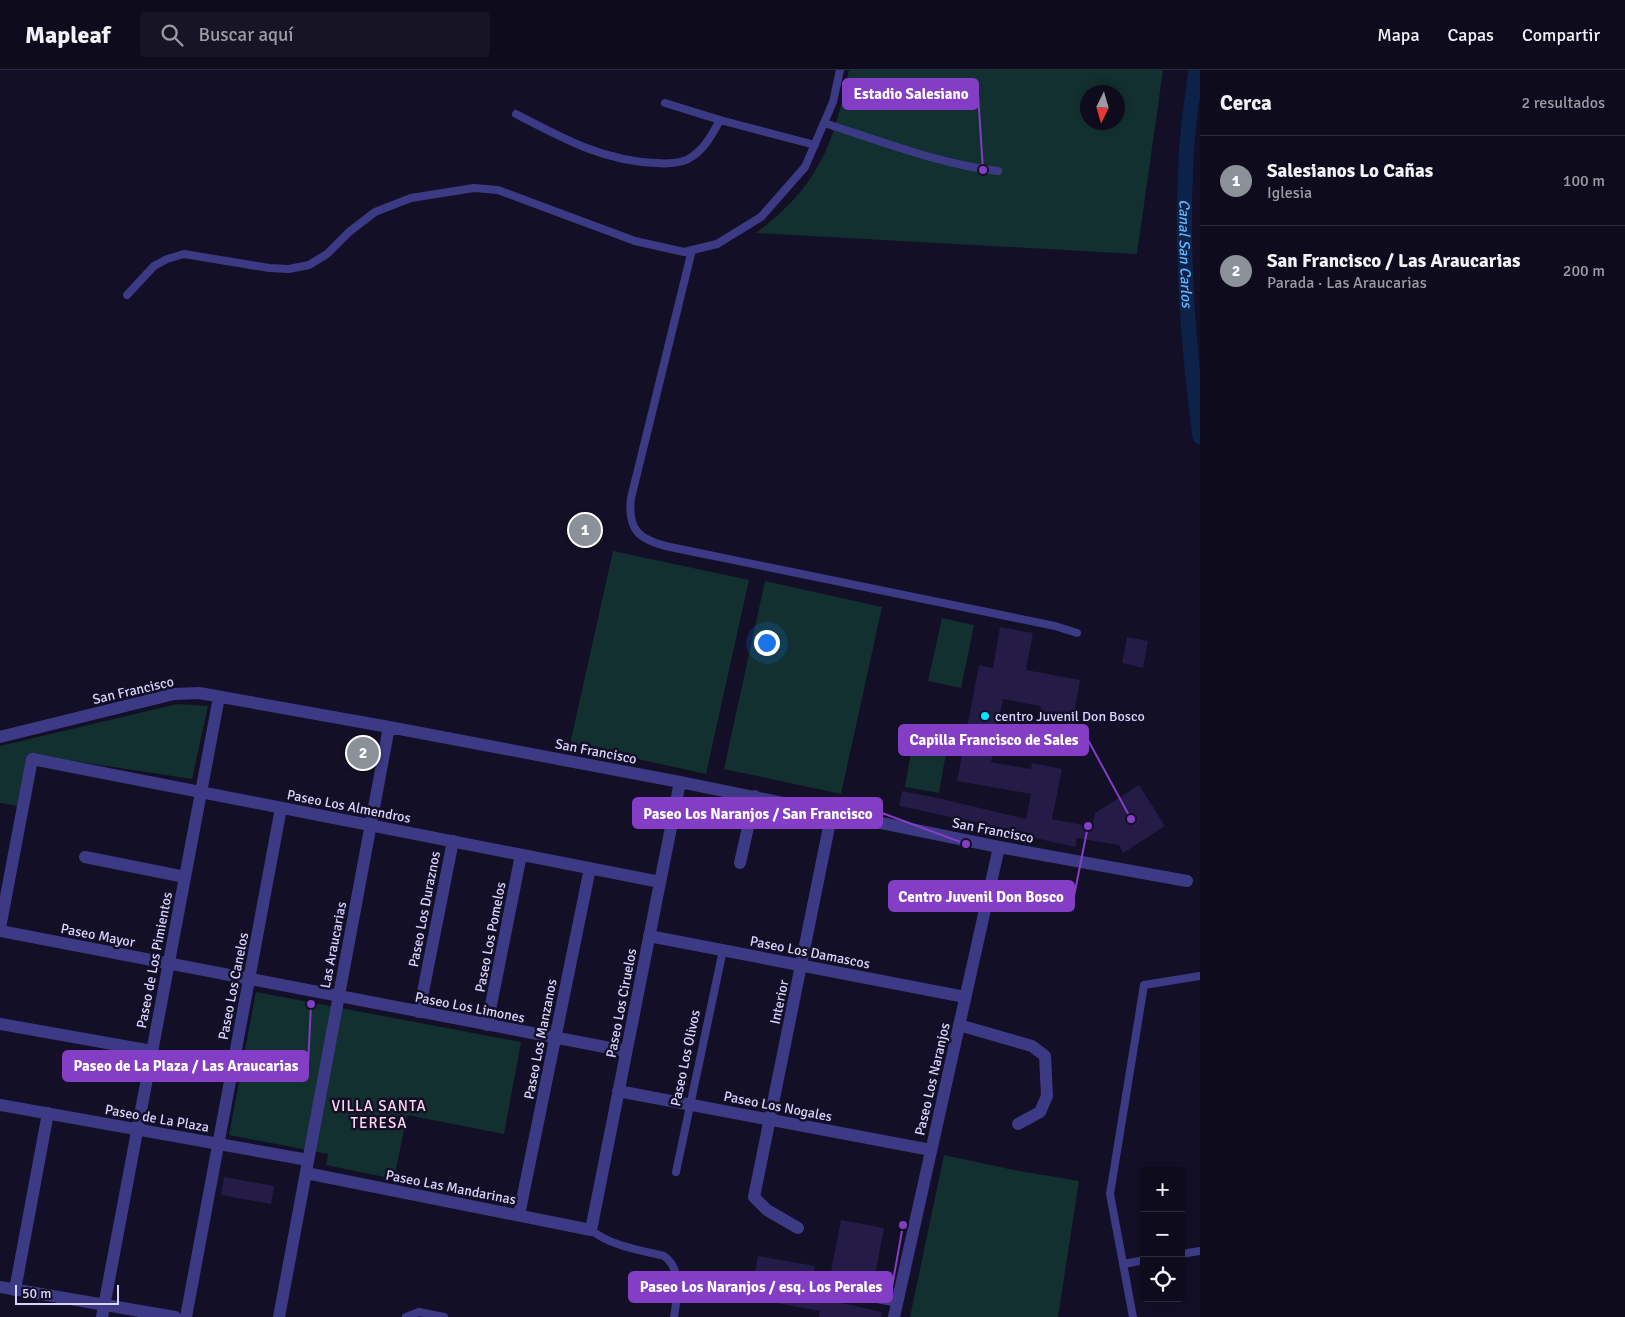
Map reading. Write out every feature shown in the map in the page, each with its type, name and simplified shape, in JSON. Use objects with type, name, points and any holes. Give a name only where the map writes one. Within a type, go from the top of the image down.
[{"type":"street","name":"San Francisco","points":[[0,738],[174,694],[199,694],[389,727],[755,796],[999,847],[1187,881]]},
{"type":"street","name":"Paseo de Los Pimientos","points":[[103,1311],[219,697]]},
{"type":"street","name":"Las Araucarias","points":[[279,1317],[389,727]]},
{"type":"street","name":"Paseo Los Almendros","points":[[0,929],[32,759],[660,882]]},
{"type":"street","name":"Paseo Los Ciruelos","points":[[591,1230],[680,782]]},
{"type":"street","points":[[740,863],[755,796]]},
{"type":"street","name":"Paseo Los Canelos","points":[[186,1317],[281,808]]},
{"type":"street","name":"Interior","points":[[798,1228],[767,1210],[754,1197],[832,812]]},
{"type":"street","name":"Paseo Los Duraznos","points":[[419,1012],[453,841]]},
{"type":"street","name":"Paseo Los Naranjos","points":[[894,1317],[999,847]]},
{"type":"street","name":"Paseo Los Pomelos","points":[[488,1025],[521,854]]},
{"type":"street","points":[[85,857],[185,876]]},
{"type":"street","name":"Paseo Los Manzanos","points":[[519,1215],[590,868]]},
{"type":"street","name":"Paseo Mayor","points":[[0,929],[338,997]]},
{"type":"street","name":"Paseo Los Damascos","points":[[649,936],[966,997]]},
{"type":"street","name":"Paseo Los Limones","points":[[338,997],[626,1052]]},
{"type":"street","points":[[0,1024],[152,1051]]},
{"type":"street","points":[[959,1025],[1032,1046],[1045,1056],[1047,1096],[1040,1112],[1018,1124]]},
{"type":"street","name":"Paseo Los Nogales","points":[[618,1091],[931,1150]]},
{"type":"street","name":"Paseo de La Plaza","points":[[0,1105],[218,1144],[307,1166]]},
{"type":"street","points":[[15,1290],[48,1113]]},
{"type":"street","name":"Paseo Las Mandarinas","points":[[307,1166],[591,1230]]},
{"type":"street","points":[[0,1287],[103,1311],[176,1317]]},
{"type":"lane","points":[[127,295],[154,266],[167,259],[184,254],[289,269],[309,265],[327,254],[348,232],[375,212],[412,198],[474,188],[498,190],[635,241],[684,252],[717,244],[761,217],[805,168],[833,102],[840,70]]},
{"type":"lane","points":[[665,102],[720,120],[815,145]]},
{"type":"lane","points":[[516,114],[567,140],[598,153],[619,159],[667,164],[684,161],[693,156],[713,134],[720,120]]},
{"type":"lane","points":[[824,123],[945,162],[970,168],[998,170]]},
{"type":"lane","points":[[692,250],[631,498],[631,523],[643,538],[670,547],[1077,632]]},
{"type":"lane","name":"Paseo Los Olivos","points":[[676,1172],[723,950]]},
{"type":"lane","points":[[1133,1317],[1110,1194],[1144,985],[1200,976]]},
{"type":"lane","points":[[591,1230],[598,1236],[620,1245],[664,1256],[669,1260],[677,1278],[678,1288],[674,1317]]},
{"type":"lane","points":[[1185,1253],[1200,1251]]},
{"type":"lane","points":[[1124,1264],[1140,1261]]},
{"type":"lane","points":[[832,1290],[897,1303]]},
{"type":"lane","points":[[406,1317],[418,1312],[444,1317]]},
{"type":"green space","points":[[849,70],[1163,70],[1137,254],[756,233],[795,198],[809,180],[830,142]]},
{"type":"green space","points":[[613,551],[749,580],[706,774],[570,744]]},
{"type":"green space","points":[[765,581],[882,607],[841,794],[724,769]]},
{"type":"green space","points":[[942,618],[974,625],[961,688],[928,681]]},
{"type":"green space","points":[[177,704],[208,706],[192,779],[28,754],[17,806],[0,803],[0,746]]},
{"type":"green space","points":[[913,741],[947,747],[939,793],[905,787]]},
{"type":"green space","points":[[256,992],[521,1042],[504,1134],[407,1115],[394,1179],[326,1165],[328,1154],[229,1135]]},
{"type":"green space","points":[[944,1155],[1079,1181],[1058,1317],[910,1317]]},
{"type":"building","points":[[1000,627],[1033,633],[1026,670],[1080,680],[1073,719],[1042,713],[1040,706],[1003,699],[991,762],[1031,769],[1032,763],[1062,769],[1052,819],[1092,827],[1095,813],[1139,785],[1165,826],[1123,853],[1119,845],[1077,838],[1075,847],[1031,837],[1032,834],[899,806],[902,791],[1026,819],[1031,794],[957,781],[979,665],[993,668]]},
{"type":"building","points":[[1127,637],[1148,641],[1143,668],[1122,663]]},
{"type":"building","points":[[224,1177],[274,1186],[271,1204],[221,1195]]},
{"type":"building","points":[[841,1220],[884,1228],[873,1285],[830,1276]]},
{"type":"building","points":[[758,1256],[815,1266],[809,1296],[882,1312],[881,1317],[819,1317],[820,1311],[750,1298]]},
{"type":"waterway","name":"Canal San Carlos","points":[[1196,70],[1187,149],[1184,230],[1189,334],[1200,437]]},
{"type":"place","name":"Estadio Salesiano","points":[[983,170]]},
{"type":"place","name":"Salesianos Lo Cañas","points":[[585,530]]},
{"type":"place","name":"centro Juvenil Don Bosco","points":[[985,716]]},
{"type":"place","name":"San Francisco / Las Araucarias","points":[[363,753]]},
{"type":"place","name":"Capilla Francisco de Sales","points":[[1131,819]]},
{"type":"place","name":"Centro Juvenil Don Bosco","points":[[1088,826]]},
{"type":"place","name":"Paseo Los Naranjos / San Francisco","points":[[966,844]]},
{"type":"place","name":"Paseo de La Plaza / Las Araucarias","points":[[311,1004]]},
{"type":"place","name":"Paseo Los Naranjos / esq. Los Perales","points":[[903,1225]]},
{"type":"district","name":"VILLA SANTA TERESA","points":[[379,1114]]}]
